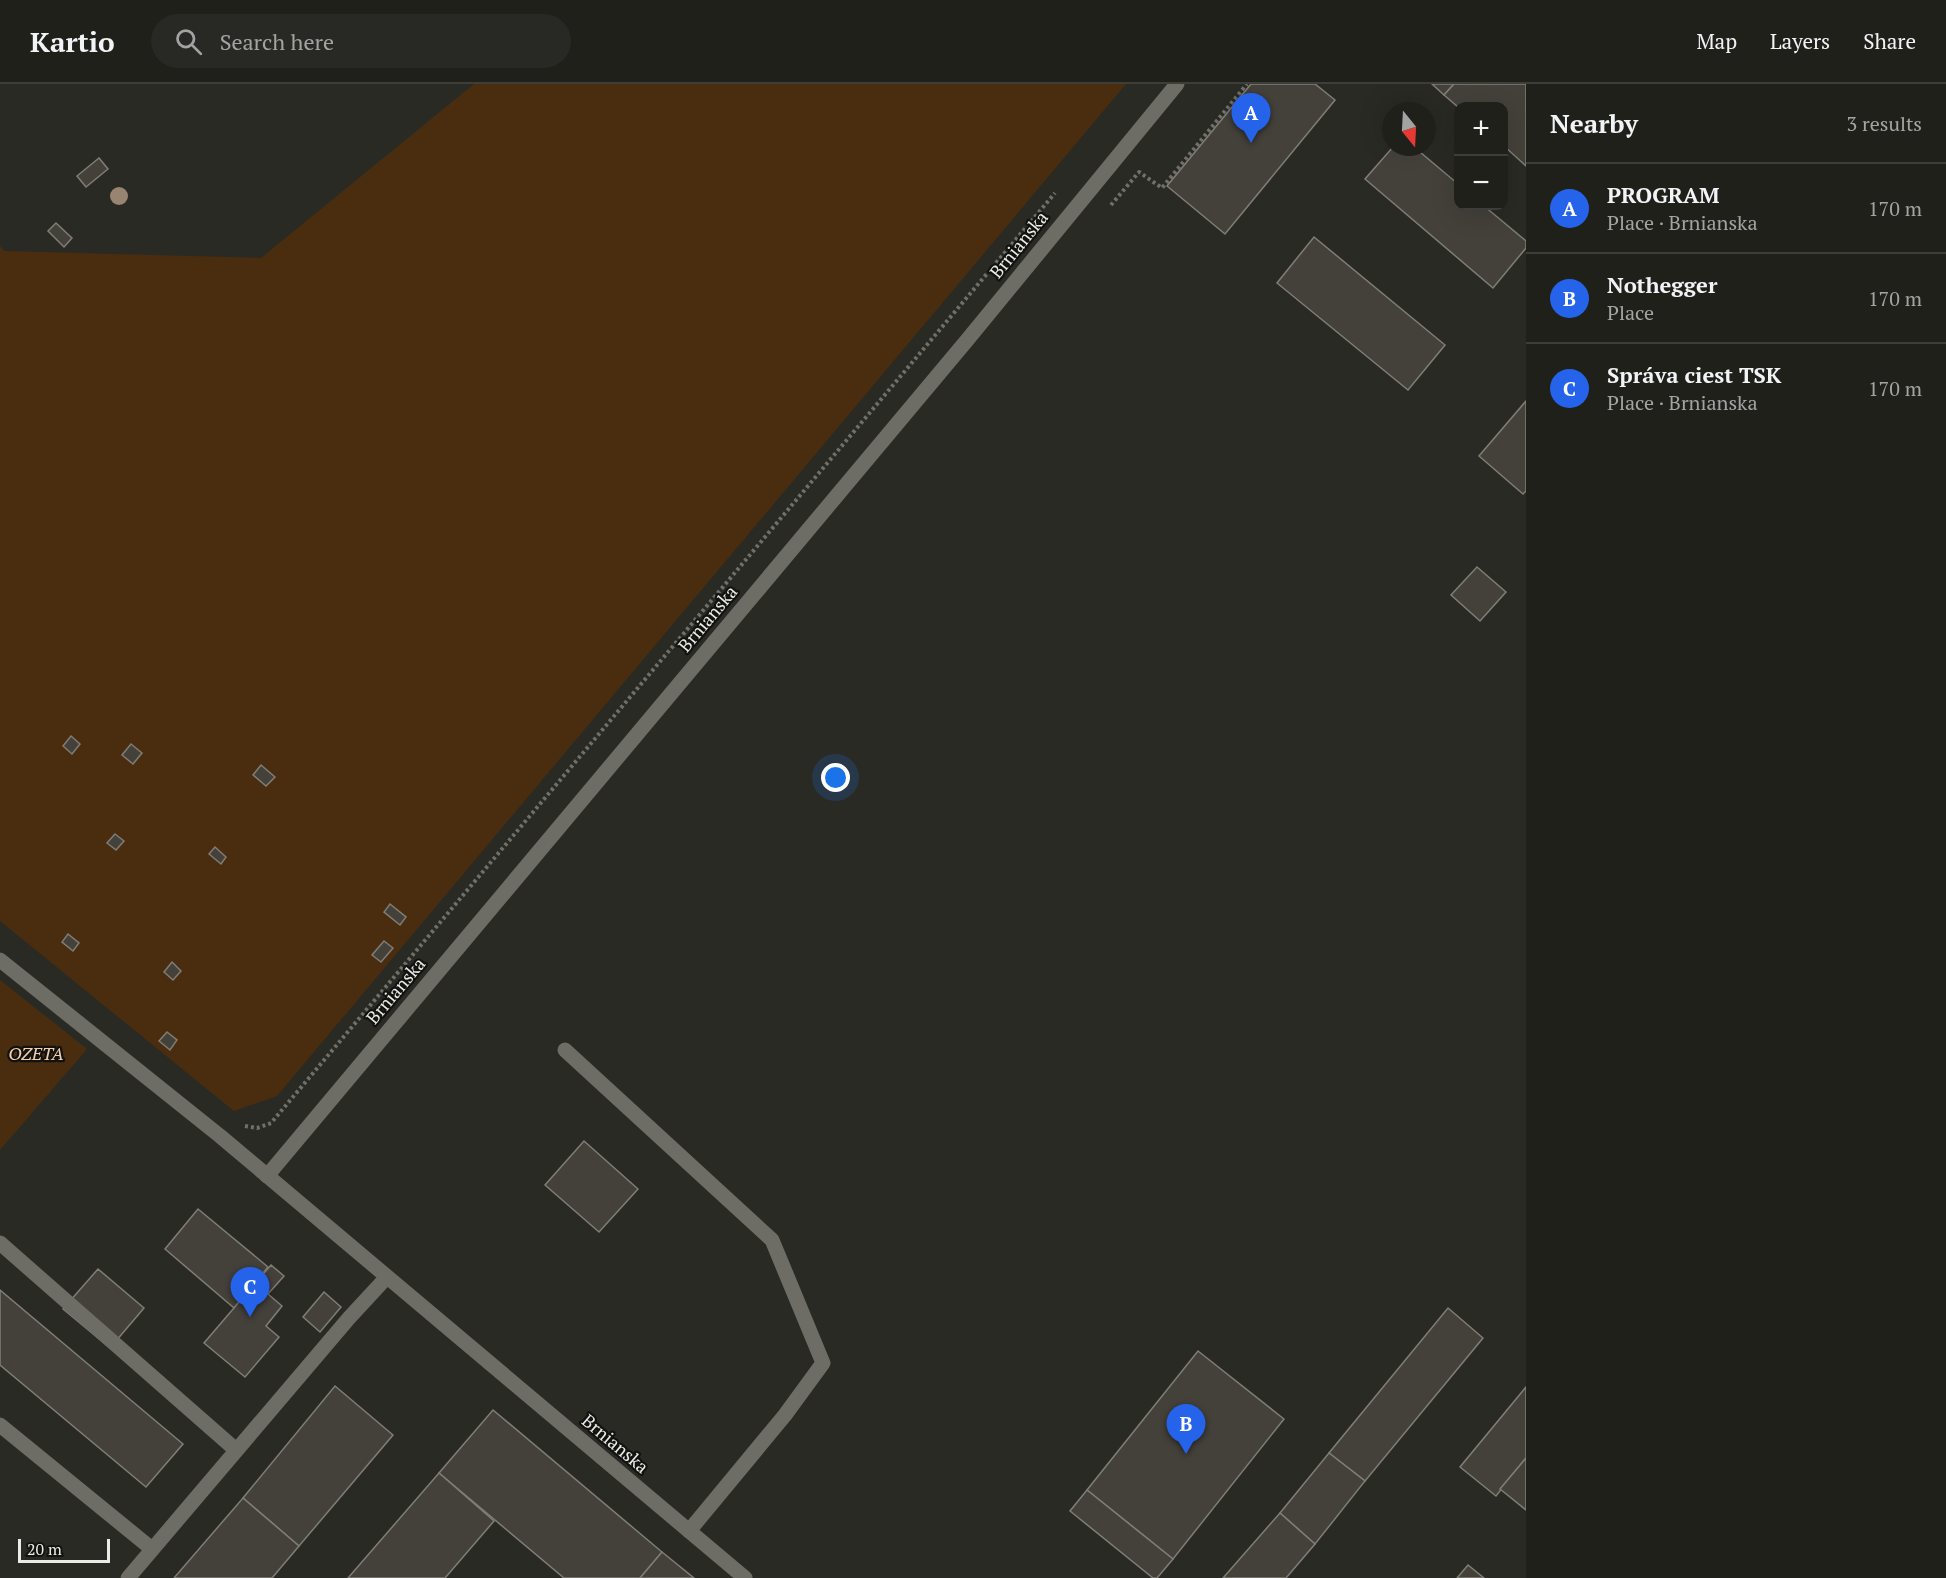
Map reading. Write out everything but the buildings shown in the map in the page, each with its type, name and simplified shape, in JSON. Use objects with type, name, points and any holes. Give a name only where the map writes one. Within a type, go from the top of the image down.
[{"type":"street","name":"Brnianska","points":[[267,1176],[968,339],[1177,84]]},
{"type":"street","name":"Brnianska","points":[[0,960],[220,1136],[745,1578]]},
{"type":"street","points":[[565,1050],[772,1240],[823,1363],[785,1415],[689,1532]]},
{"type":"street","points":[[0,1243],[236,1450]]},
{"type":"street","points":[[128,1578],[386,1278]]},
{"type":"street","points":[[0,1424],[152,1549]]},
{"type":"path","points":[[220,1136],[235,1120],[247,1127],[257,1128],[271,1123],[1062,184]]},
{"type":"green space","points":[[474,84],[1126,84],[277,1096],[234,1111],[0,921],[0,246],[4,251],[261,258]]},
{"type":"green space","name":"OZETA","points":[[0,980],[87,1049],[0,1150]]},
{"type":"place","name":"PROGRAM","points":[[1251,143]]},
{"type":"place","name":"Správa ciest TSK","points":[[250,1317]]},
{"type":"place","name":"Nothegger","points":[[1186,1454]]}]
